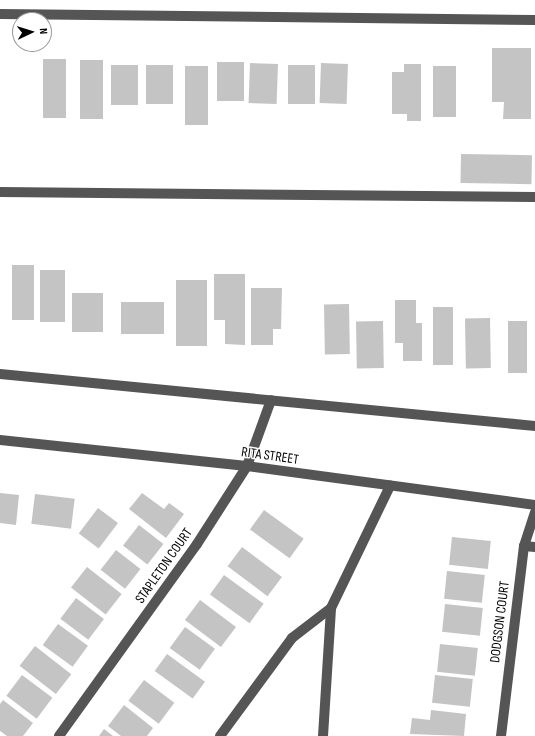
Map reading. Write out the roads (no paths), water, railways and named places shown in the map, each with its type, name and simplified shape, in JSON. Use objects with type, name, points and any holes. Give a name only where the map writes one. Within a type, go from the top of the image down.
[{"type":"street","points":[[0,14],[535,20]]},
{"type":"street","points":[[0,192],[535,197]]},
{"type":"street","points":[[0,374],[535,426]]},
{"type":"street","name":"STAPLETON COURT","points":[[59,736],[192,550],[247,466],[271,400]]},
{"type":"street","name":"RITA STREET","points":[[0,440],[247,466],[535,505]]},
{"type":"street","points":[[323,736],[331,608],[390,486]]},
{"type":"street","name":"DODGSON COURT","points":[[500,736],[524,546],[535,513]]},
{"type":"street","points":[[524,546],[535,547]]},
{"type":"street","points":[[220,736],[292,638],[331,608]]}]
